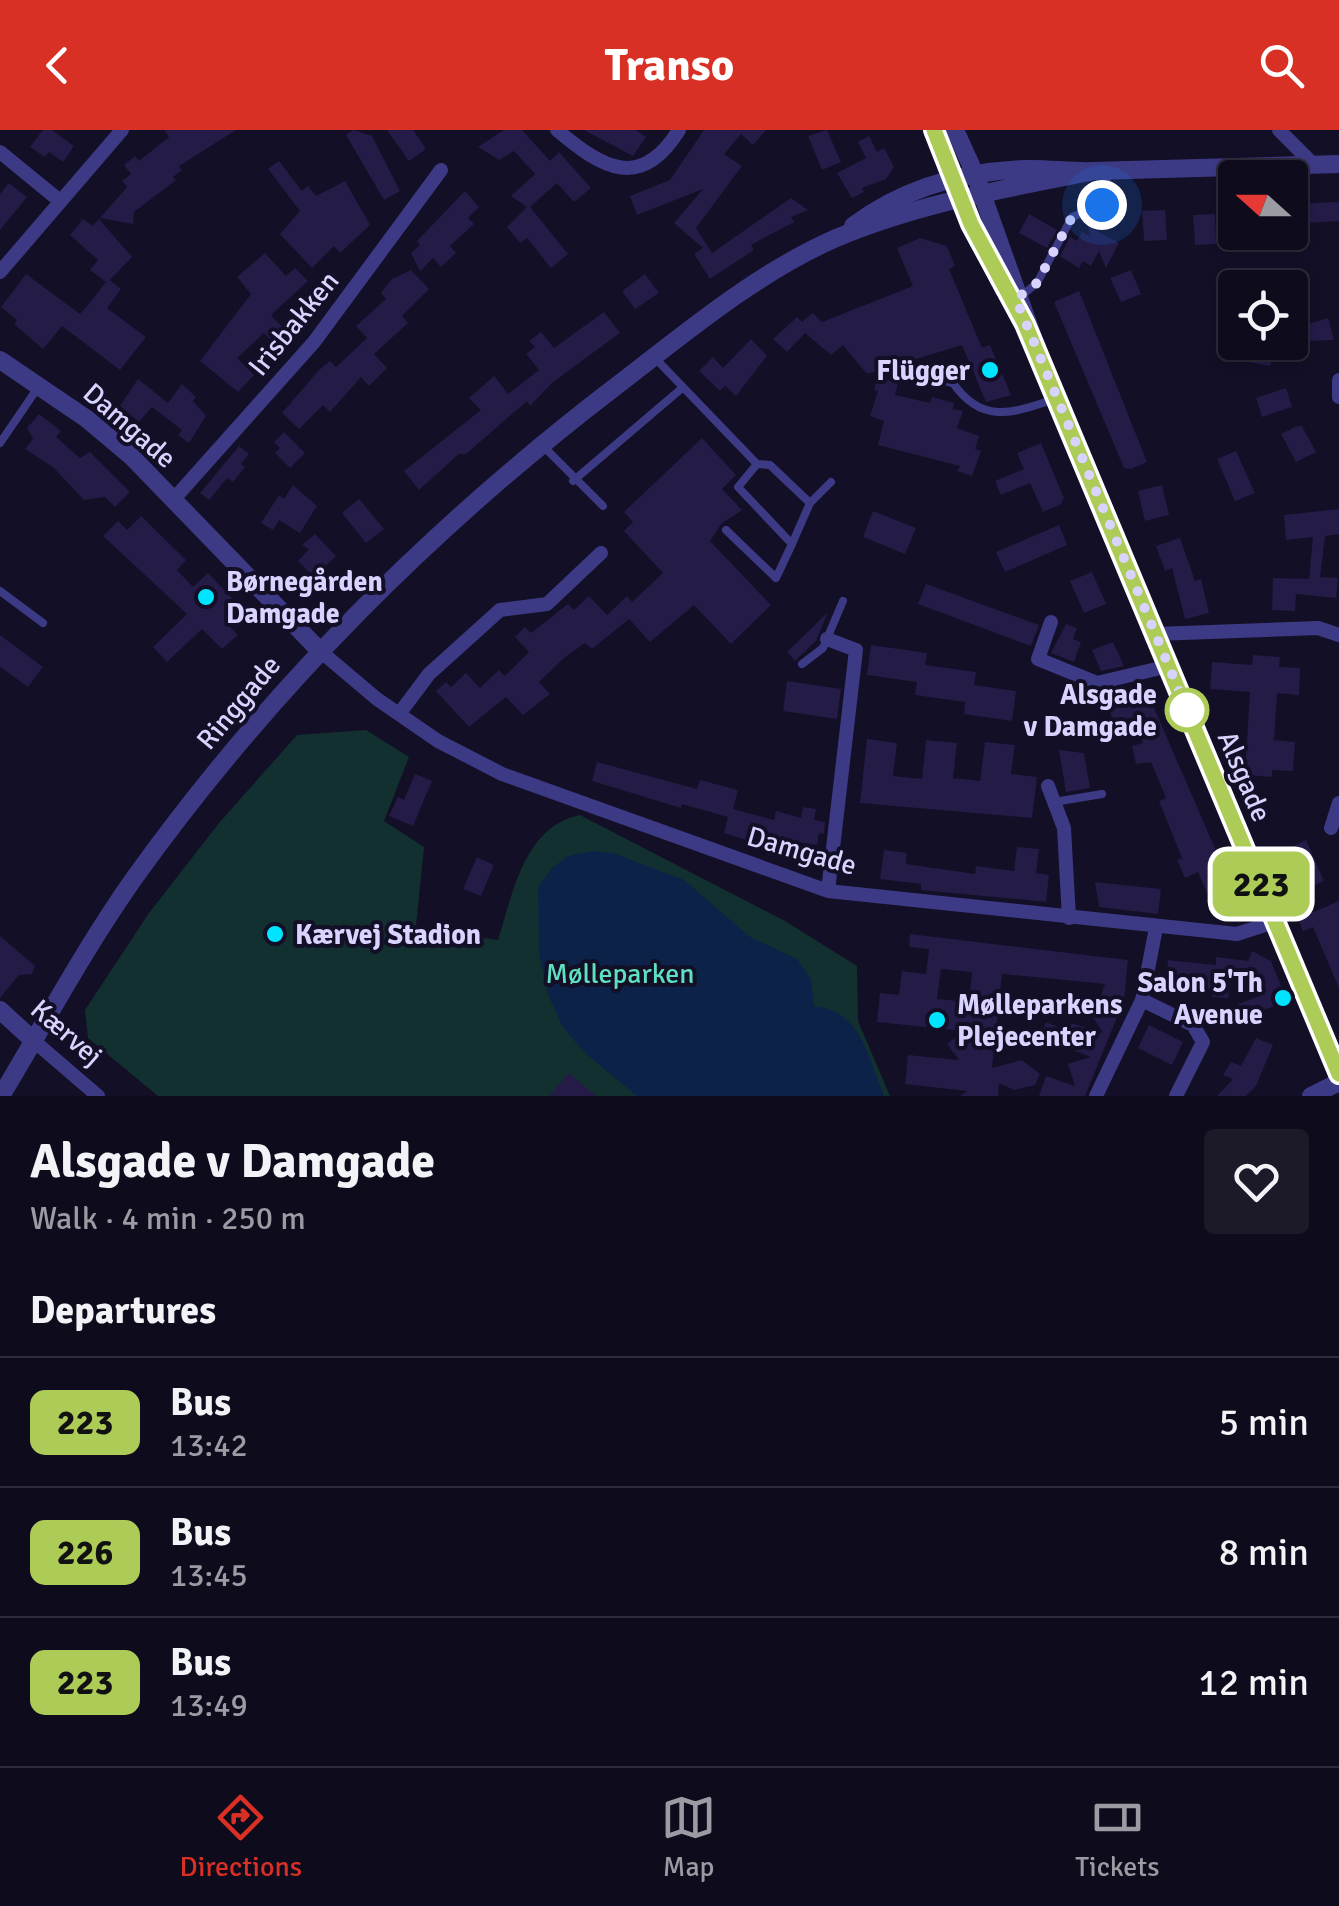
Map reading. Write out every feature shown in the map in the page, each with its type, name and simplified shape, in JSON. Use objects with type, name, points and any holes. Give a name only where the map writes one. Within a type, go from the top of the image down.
[{"type":"street","points":[[0,272],[122,130]]},
{"type":"street","points":[[557,130],[608,166],[629,170],[651,164],[680,130]]},
{"type":"street","name":"Alsgade","points":[[934,130],[959,196],[1025,324],[1339,1074]]},
{"type":"street","name":"Alsgade","points":[[955,130],[982,193],[1014,300]]},
{"type":"street","points":[[1279,130],[1312,164]]},
{"type":"street","points":[[0,152],[60,200]]},
{"type":"street","name":"Ringgade","points":[[838,238],[879,206],[952,178],[975,174],[1027,168],[1099,171],[1339,164]]},
{"type":"street","name":"Irisbakken","points":[[173,500],[314,342],[441,170]]},
{"type":"street","name":"Ringgade","points":[[1,1096],[133,879],[223,762],[319,650],[412,558],[540,444],[654,356],[802,254],[959,196],[1099,171]]},
{"type":"street","name":"Damgade","points":[[0,360],[131,456],[319,650],[399,714],[502,774],[828,891],[1237,934],[1277,921]]},
{"type":"street","points":[[1339,380],[1339,397]]},
{"type":"street","points":[[399,714],[429,674],[500,610],[547,604],[601,552]]},
{"type":"street","points":[[1051,622],[1038,659],[1097,683],[1169,666]]},
{"type":"street","points":[[1155,634],[1318,628],[1339,635]]},
{"type":"street","points":[[827,639],[856,650],[828,891]]},
{"type":"street","points":[[1048,786],[1064,828],[1069,918]]},
{"type":"street","points":[[1330,828],[1339,803]]},
{"type":"street","points":[[1096,1096],[1142,1000],[1156,928]]},
{"type":"street","points":[[1142,1000],[1193,1025],[1203,1042],[1176,1096]]},
{"type":"street","name":"Kærvej","points":[[0,1010],[98,1096]]},
{"type":"street","points":[[1311,1096],[1339,1082]]},
{"type":"lane","points":[[1014,300],[1037,283],[1072,217],[1102,205],[1099,171]]},
{"type":"lane","points":[[654,356],[757,464],[770,465],[810,503]]},
{"type":"lane","points":[[912,374],[953,383],[967,403],[1006,415],[1055,400]]},
{"type":"lane","name":"Damgade","points":[[0,444],[40,386]]},
{"type":"lane","points":[[573,481],[682,389]]},
{"type":"lane","points":[[540,444],[573,481],[603,506]]},
{"type":"lane","points":[[757,464],[738,488],[792,544]]},
{"type":"lane","points":[[726,530],[776,578],[810,503],[832,482]]},
{"type":"lane","points":[[0,590],[42,623]]},
{"type":"lane","points":[[802,664],[823,648],[843,601]]},
{"type":"lane","points":[[1054,802],[1102,794]]},
{"type":"green space","points":[[366,730],[409,757],[384,821],[424,847],[414,945],[419,929],[498,940],[516,883],[533,847],[561,822],[580,815],[785,921],[857,966],[858,1021],[890,1096],[158,1096],[88,1038],[85,1010],[149,913],[219,823],[297,735]]},
{"type":"water","name":"Mølleparken","points":[[592,851],[613,853],[684,880],[750,937],[797,959],[811,979],[814,1006],[843,1017],[861,1038],[884,1096],[637,1096],[586,1054],[562,1026],[548,994],[539,954],[538,887],[553,867],[569,856]]},
{"type":"building","points":[[43,130],[52,130],[74,146],[63,162],[49,152],[45,157],[30,147]]},
{"type":"building","points":[[164,130],[236,130],[179,166],[182,170],[173,177],[176,180],[134,212],[133,224],[100,218],[127,187],[122,181],[131,174],[124,165],[135,156],[139,161],[169,137]]},
{"type":"building","points":[[353,130],[372,136],[400,191],[384,200],[346,135]]},
{"type":"building","points":[[387,130],[413,130],[426,149],[409,161]]},
{"type":"building","points":[[504,130],[522,130],[550,161],[559,152],[591,188],[574,202],[557,183],[530,207],[568,254],[551,268],[527,238],[520,243],[507,227],[527,207],[511,196],[535,174],[514,151],[499,160],[478,147]]},
{"type":"building","points":[[584,130],[636,130],[646,137],[633,156]]},
{"type":"building","points":[[704,130],[766,130],[753,145],[741,134],[724,154],[742,166],[696,228],[712,253],[791,198],[808,210],[751,245],[754,250],[710,279],[694,254],[703,248],[674,223],[703,189],[637,215],[630,196],[670,180]]},
{"type":"building","points":[[827,130],[841,162],[822,170],[808,136]]},
{"type":"building","points":[[869,136],[877,152],[884,148],[894,167],[886,179],[862,188],[864,192],[852,198],[837,173],[866,158],[858,142]]},
{"type":"building","points":[[279,161],[302,191],[308,186],[316,196],[345,181],[370,225],[340,253],[334,246],[312,268],[280,234],[300,211],[268,169]]},
{"type":"building","points":[[9,183],[27,197],[0,230],[0,194]]},
{"type":"building","points":[[465,191],[479,207],[468,218],[474,224],[450,246],[456,253],[441,267],[433,258],[420,271],[411,253],[420,245],[417,241]]},
{"type":"building","points":[[1339,202],[1339,221],[1308,223],[1308,203]]},
{"type":"building","points":[[1165,210],[1167,240],[1144,241],[1142,211]]},
{"type":"building","points":[[1029,214],[1057,230],[1047,248],[1019,233]]},
{"type":"building","points":[[1215,214],[1216,244],[1195,245],[1193,215]]},
{"type":"building","points":[[83,219],[93,226],[99,219],[132,257],[110,280],[121,289],[107,308],[146,337],[120,370],[62,326],[43,349],[1,307],[26,274],[80,314],[106,282],[90,270],[98,260],[70,235]]},
{"type":"building","points":[[1088,226],[1119,243],[1106,268],[1099,251],[1091,266],[1083,261],[1079,268],[1060,256],[1070,237],[1077,241],[1082,232],[1090,236]]},
{"type":"building","points":[[920,238],[947,246],[955,266],[949,269],[982,348],[990,345],[1011,395],[986,402],[962,345],[867,374],[843,345],[831,355],[805,333],[787,352],[773,339],[797,317],[802,322],[813,313],[822,322],[913,286],[897,248]]},
{"type":"building","points":[[265,253],[286,276],[295,268],[308,281],[271,315],[286,331],[273,343],[264,333],[237,358],[254,375],[238,392],[200,361],[251,294],[237,277]]},
{"type":"building","points":[[411,270],[429,289],[402,316],[408,323],[374,354],[387,368],[369,386],[361,377],[330,412],[323,405],[299,429],[282,413],[319,370],[330,361],[336,367],[367,338],[356,326],[386,299],[381,293],[392,279]]},
{"type":"building","points":[[1131,270],[1141,294],[1121,302],[1110,278]]},
{"type":"building","points":[[645,274],[659,293],[635,309],[622,291]]},
{"type":"building","points":[[1079,291],[1147,462],[1131,469],[1124,468],[1054,302]]},
{"type":"building","points":[[604,312],[620,333],[553,382],[530,406],[527,401],[466,454],[459,454],[419,490],[404,471],[481,410],[469,398],[494,376],[508,394],[539,370],[526,354],[535,347],[529,341],[541,332],[554,348]]},
{"type":"building","points":[[1328,318],[1334,340],[1308,341],[1308,324]]},
{"type":"building","points":[[751,339],[767,356],[736,396],[725,386],[720,391],[699,371],[713,357],[723,368]]},
{"type":"building","points":[[1243,360],[1271,360],[1270,366]]},
{"type":"building","points":[[877,377],[898,383],[895,395],[930,403],[932,397],[954,403],[953,409],[963,411],[957,428],[979,436],[975,449],[981,451],[972,476],[957,471],[960,466],[878,445],[884,421],[870,416],[878,391],[874,390]]},
{"type":"building","points":[[138,379],[168,403],[182,384],[196,397],[193,401],[206,416],[189,443],[178,435],[182,430],[152,407],[139,422],[120,406]]},
{"type":"building","points":[[1286,388],[1292,407],[1262,417],[1256,398]]},
{"type":"building","points":[[39,414],[61,431],[56,437],[80,458],[90,452],[130,492],[115,507],[105,497],[84,500],[53,467],[25,449],[33,439],[27,428]]},
{"type":"building","points":[[1302,426],[1316,452],[1296,462],[1281,434]]},
{"type":"building","points":[[284,432],[305,453],[290,468],[275,453],[280,448],[274,442]]},
{"type":"building","points":[[702,438],[736,475],[722,489],[742,510],[721,524],[710,541],[771,605],[731,644],[694,605],[650,642],[629,619],[592,649],[585,643],[564,658],[539,682],[550,694],[523,715],[506,697],[469,727],[436,691],[446,682],[451,687],[466,673],[480,688],[499,670],[505,676],[529,652],[515,637],[525,627],[531,633],[568,604],[574,610],[589,596],[607,615],[627,596],[632,602],[663,573],[624,531],[633,522],[624,512]]},
{"type":"building","points":[[1041,443],[1064,498],[1060,505],[1043,512],[1030,483],[1001,495],[995,481],[1024,469],[1017,453]]},
{"type":"building","points":[[239,446],[249,454],[241,464],[245,467],[233,482],[227,478],[209,500],[200,493]]},
{"type":"building","points":[[1236,451],[1255,493],[1235,501],[1217,459]]},
{"type":"building","points":[[293,485],[317,506],[300,533],[279,520],[273,530],[261,523],[279,495],[284,499]]},
{"type":"building","points":[[1162,485],[1169,515],[1145,521],[1138,491]]},
{"type":"building","points":[[359,499],[384,529],[366,543],[342,513]]},
{"type":"building","points":[[1339,509],[1339,534],[1325,536],[1320,577],[1338,578],[1336,598],[1296,594],[1295,611],[1272,610],[1273,578],[1309,579],[1313,537],[1286,540],[1284,515]]},
{"type":"building","points":[[873,511],[916,528],[905,554],[863,537]]},
{"type":"building","points":[[141,516],[186,560],[177,570],[193,587],[208,573],[245,612],[230,627],[238,635],[222,649],[202,629],[167,662],[153,647],[187,614],[103,536],[118,521],[127,530]]},
{"type":"building","points":[[1059,525],[1067,545],[1005,572],[996,552]]},
{"type":"building","points":[[315,534],[336,556],[314,577],[298,561],[309,549],[302,545]]},
{"type":"building","points":[[1180,538],[1195,581],[1201,579],[1209,613],[1185,619],[1172,568],[1165,571],[1156,546]]},
{"type":"building","points":[[1092,572],[1106,604],[1084,613],[1070,581]]},
{"type":"building","points":[[926,584],[1039,625],[1031,646],[918,604]]},
{"type":"building","points":[[828,612],[816,641],[795,661],[787,652]]},
{"type":"building","points":[[1066,624],[1077,628],[1073,639],[1081,642],[1074,662],[1051,653]]},
{"type":"building","points":[[0,635],[43,667],[28,687],[0,667]]},
{"type":"building","points":[[1113,642],[1124,666],[1101,671],[1092,650]]},
{"type":"building","points":[[871,645],[927,653],[925,665],[976,672],[974,685],[1016,691],[1012,721],[964,714],[965,702],[915,695],[917,682],[867,675]]},
{"type":"building","points":[[1253,655],[1280,657],[1279,667],[1300,668],[1299,695],[1277,693],[1274,740],[1295,742],[1293,771],[1272,770],[1272,777],[1245,775],[1250,692],[1210,689],[1212,662],[1252,665]]},
{"type":"building","points":[[787,681],[841,689],[837,719],[783,711]]},
{"type":"building","points":[[1148,694],[1240,906],[1217,916],[1198,872],[1185,878],[1177,860],[1182,858],[1159,801],[1166,798],[1151,762],[1136,764],[1132,746],[1143,743],[1132,717],[1115,724],[1108,708]]},
{"type":"building","points":[[867,739],[897,743],[893,776],[922,779],[926,740],[957,743],[953,778],[980,781],[985,742],[1015,745],[1011,774],[1037,777],[1032,818],[860,803]]},
{"type":"building","points":[[1059,750],[1084,753],[1090,788],[1066,792]]},
{"type":"building","points":[[597,762],[697,789],[700,780],[738,790],[733,809],[774,820],[776,811],[801,818],[803,807],[816,809],[814,820],[825,822],[824,834],[819,833],[817,845],[782,840],[779,850],[724,833],[728,817],[682,804],[681,808],[592,781]]},
{"type":"building","points":[[415,774],[432,781],[413,826],[389,816],[398,797],[404,800]]},
{"type":"building","points":[[1306,840],[1324,881],[1299,892],[1281,852]]},
{"type":"building","points":[[1017,847],[1039,849],[1036,873],[1049,875],[1046,902],[921,890],[921,884],[880,879],[884,850],[907,853],[906,864],[975,874],[976,866],[1014,871]]},
{"type":"building","points":[[477,857],[494,865],[481,896],[463,889]]},
{"type":"building","points":[[1095,882],[1161,889],[1158,914],[1099,907]]},
{"type":"building","points":[[1339,901],[1339,988],[1313,927],[1303,931],[1298,919]]},
{"type":"building","name":"Mølleparkens Plejecenter","points":[[910,934],[1128,960],[1124,1000],[1085,1096],[1039,1096],[1046,1076],[1075,1086],[1068,1064],[1091,1057],[1075,1051],[1077,1046],[1041,1034],[1046,1022],[1069,1031],[1071,1023],[1103,1033],[1090,1012],[1096,1010],[1105,984],[1002,974],[992,1068],[1022,1060],[1040,1074],[1035,1085],[1014,1090],[999,1083],[998,1096],[960,1096],[967,1091],[905,1084],[908,1055],[959,1060],[947,1044],[964,1031],[877,1022],[880,993],[899,995],[902,971],[926,974],[929,949],[909,947]],"holes":[[[941,969],[972,972],[969,1002],[937,999]]]},
{"type":"building","points":[[0,936],[35,966],[32,974],[19,975],[0,998]]},
{"type":"building","points":[[1252,951],[1271,961],[1287,1001],[1243,1018],[1238,1004],[1260,996],[1252,973],[1230,982],[1228,998],[1212,997],[1213,990],[1166,986],[1168,960],[1216,965],[1216,957],[1248,961]]},
{"type":"building","points":[[1149,1025],[1183,1042],[1172,1065],[1138,1048]]},
{"type":"building","points":[[1256,1038],[1273,1045],[1256,1086],[1246,1096],[1217,1096],[1233,1079],[1223,1075],[1231,1062],[1241,1066]]},
{"type":"building","points":[[569,1073],[596,1096],[549,1096]]},
{"type":"bus line","name":"223","points":[[934,130],[971,224],[1025,324],[1339,1074]]},
{"type":"place","name":"Flügger","points":[[990,370]]},
{"type":"place","name":"Børnegården Damgade","points":[[206,597]]},
{"type":"place","name":"Alsgade v Damgade","points":[[1187,710]]},
{"type":"place","name":"Kærvej Stadion","points":[[275,934]]},
{"type":"place","name":"Salon 5'Th Avenue","points":[[1283,998]]},
{"type":"place","name":"Mølleparkens Plejecenter","points":[[937,1020]]},
{"type":"route","points":[[1102,205],[1072,217],[1037,283],[1016,299],[1187,710]]}]
